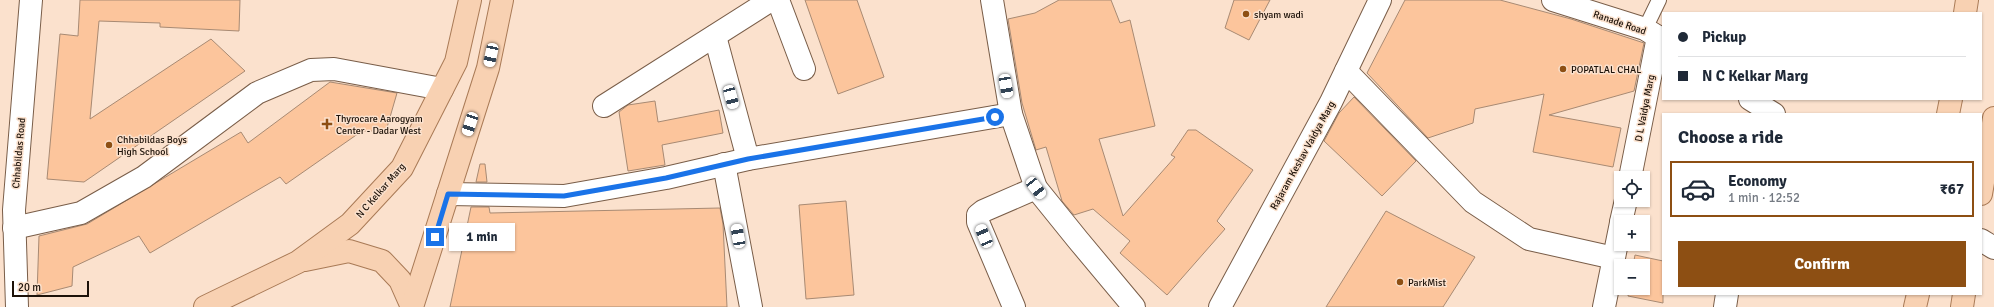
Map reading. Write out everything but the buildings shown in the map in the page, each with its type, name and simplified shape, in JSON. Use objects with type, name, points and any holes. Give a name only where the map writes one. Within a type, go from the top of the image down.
[{"type":"main road","name":"N C Kelkar Marg","points":[[205,307],[298,262],[350,224],[402,168],[456,62],[470,0]]},
{"type":"main road","points":[[412,307],[488,68],[502,0]]},
{"type":"main road","points":[[1965,12],[1967,0]]},
{"type":"main road","points":[[1948,113],[1951,100]]},
{"type":"main road","points":[[1982,188],[1994,118]]},
{"type":"main road","points":[[298,262],[350,251],[382,261],[400,280],[412,307]]},
{"type":"main road","points":[[1915,307],[1918,295]]},
{"type":"main road","points":[[1962,307],[1964,295]]},
{"type":"street","name":"Chhabildas Road","points":[[17,307],[14,210],[31,0]]},
{"type":"street","points":[[604,106],[771,0]]},
{"type":"street","points":[[778,0],[804,69]]},
{"type":"street","points":[[992,0],[1011,114],[1036,188],[1134,307]]},
{"type":"street","name":"Rajaram Keshav Vaidya Marg","points":[[1220,307],[1346,71],[1380,0]]},
{"type":"street","name":"Ranade Road","points":[[1553,0],[1656,36]]},
{"type":"street","points":[[715,36],[748,159]]},
{"type":"street","name":"D L Vaidya Marg","points":[[1631,171],[1656,36]]},
{"type":"street","points":[[14,228],[81,213],[144,177],[257,93],[311,70],[334,69],[442,89]]},
{"type":"street","points":[[1346,71],[1473,202],[1529,239],[1614,258]]},
{"type":"street","points":[[448,194],[564,196],[666,178],[748,159],[1011,114]]},
{"type":"street","points":[[724,164],[751,307]]},
{"type":"street","points":[[1014,307],[978,222],[978,215],[983,211],[1036,188]]},
{"type":"street","points":[[1982,241],[1994,248]]},
{"type":"street","points":[[1604,307],[1615,251]]},
{"type":"street","points":[[1725,307],[1727,295]]},
{"type":"lane","points":[[1656,36],[1660,0]]},
{"type":"place","name":"shyam wadi","points":[[1246,14]]},
{"type":"place","name":"POPATLAL CHAL","points":[[1563,69]]},
{"type":"place","name":"Thyrocare Aarogyam Center - Dadar West","points":[[327,124]]},
{"type":"place","name":"Chhabildas Boys High School","points":[[109,145]]},
{"type":"place","name":"ParkMist","points":[[1400,282]]},
{"type":"route","points":[[435,237],[448,194],[564,196],[666,178],[748,159],[995,117]]}]
